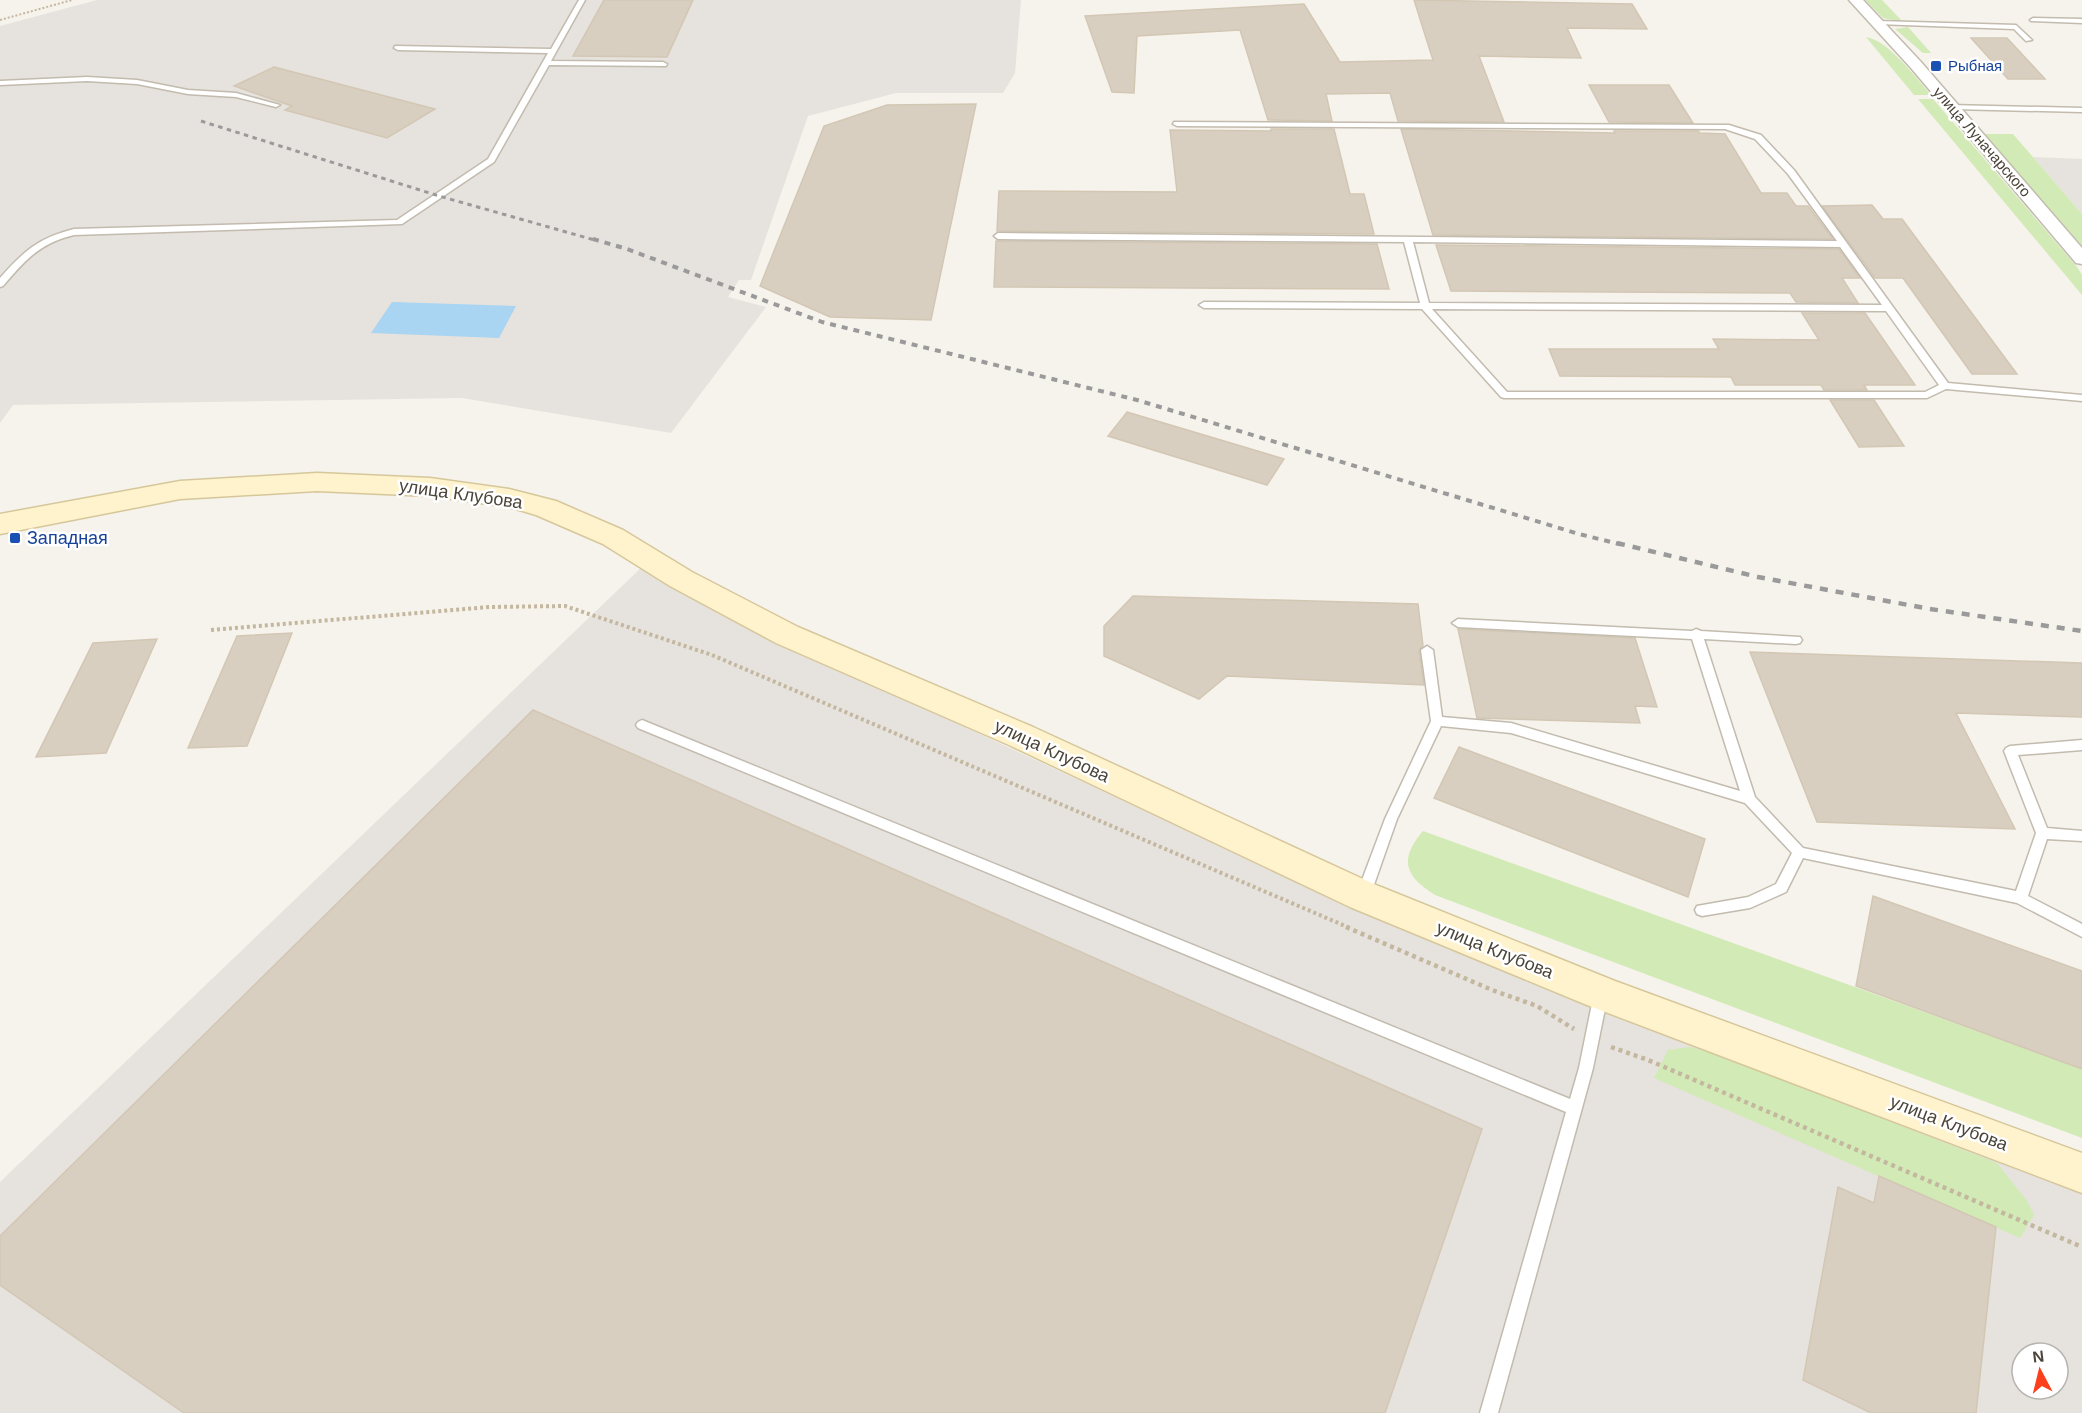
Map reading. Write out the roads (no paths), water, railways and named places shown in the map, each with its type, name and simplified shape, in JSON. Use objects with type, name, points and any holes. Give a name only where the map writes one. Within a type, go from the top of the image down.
[{"type":"main road","name":"улица Клубова","points":[[0,524],[180,490],[317,482],[430,487],[509,498],[546,508],[613,537],[681,579],[787,635],[1021,736],[1363,896],[1601,993],[2082,1173]]},
{"type":"street","name":"улица Луначарского","points":[[1856,0],[1952,107],[2082,259]]},
{"type":"lane","points":[[0,284],[28,251],[39,243],[74,232],[399,222],[491,160],[582,0]]},
{"type":"lane","points":[[2033,20],[2082,21]]},
{"type":"lane","points":[[1878,23],[2016,27],[2028,40]]},
{"type":"lane","points":[[398,48],[554,51]]},
{"type":"lane","points":[[548,63],[663,64]]},
{"type":"lane","points":[[0,83],[87,79],[137,82],[188,93],[236,95],[276,105]]},
{"type":"lane","points":[[1952,107],[2082,110]]},
{"type":"lane","points":[[1177,124],[1726,127],[1758,137],[1791,172],[1945,386]]},
{"type":"lane","points":[[998,236],[1842,244]]},
{"type":"lane","points":[[1408,240],[1425,306],[1504,395],[1927,395],[1945,386],[2082,398]]},
{"type":"lane","points":[[1204,305],[1888,308]]},
{"type":"lane","points":[[1458,623],[1696,633],[1796,640]]},
{"type":"lane","points":[[1696,633],[1749,799],[1799,852],[2020,898],[2082,931]]},
{"type":"lane","points":[[1363,896],[1391,819],[1437,721],[1427,651]]},
{"type":"lane","points":[[1437,721],[1511,728],[1749,799]]},
{"type":"lane","points":[[642,725],[1574,1108]]},
{"type":"lane","points":[[2020,898],[2042,833],[2010,750],[2082,745]]},
{"type":"lane","points":[[2042,833],[2082,836]]},
{"type":"lane","points":[[1702,910],[1750,902],[1782,888],[1799,852]]},
{"type":"lane","points":[[1489,1413],[1574,1108],[1601,993]]},
{"type":"water","points":[[392,302],[516,306],[499,338],[371,333]]},
{"type":"railway","points":[[201,121],[439,196],[598,241]]},
{"type":"railway","points":[[593,239],[627,249],[822,322],[1137,400],[1579,534],[1623,545]]},
{"type":"railway","points":[[1617,543],[1758,577],[1930,609],[2082,631]]},
{"type":"place","name":"Рыбная","points":[[1936,66]]},
{"type":"place","name":"Западная","points":[[15,538]]}]
